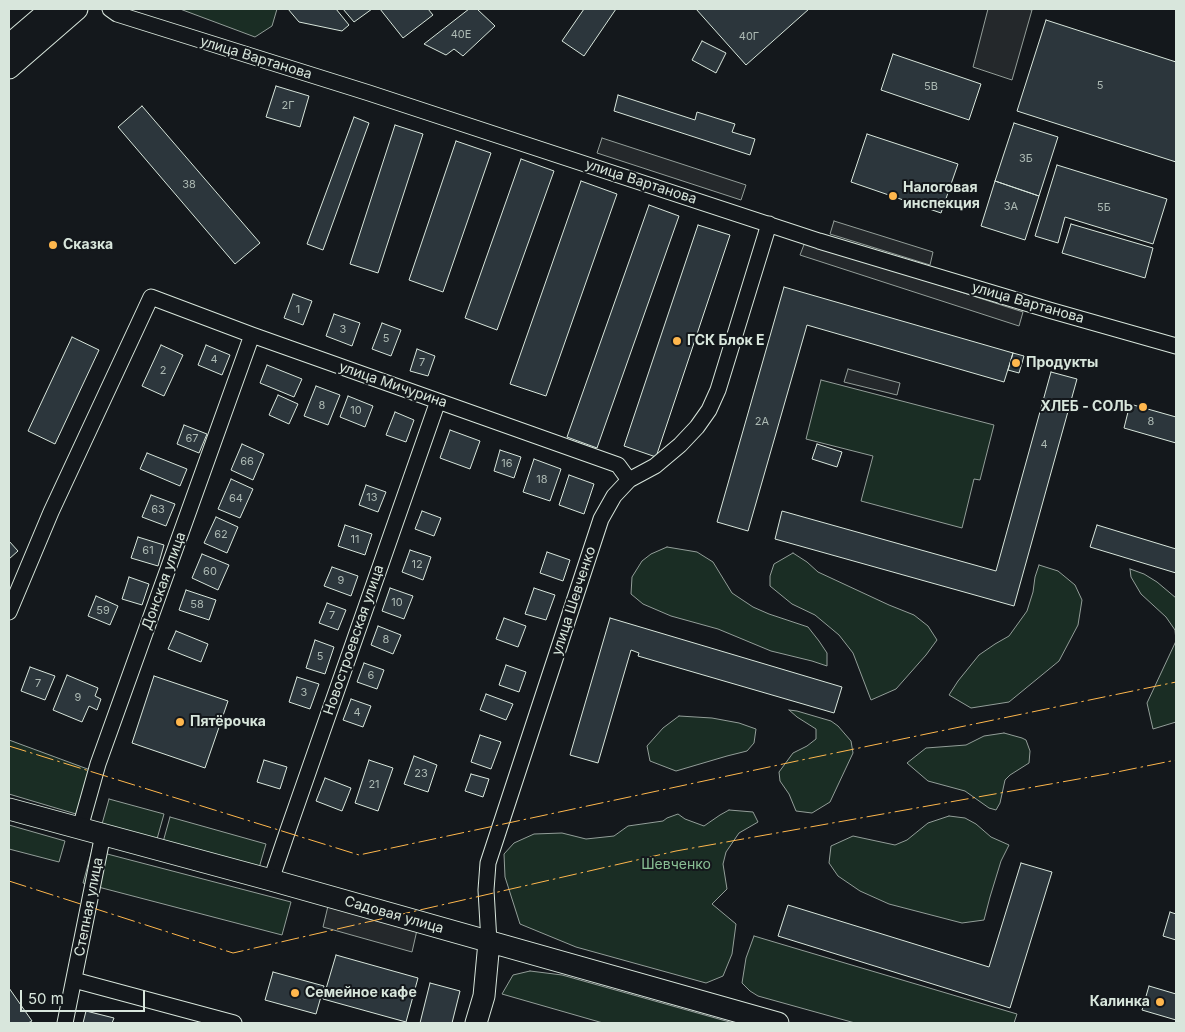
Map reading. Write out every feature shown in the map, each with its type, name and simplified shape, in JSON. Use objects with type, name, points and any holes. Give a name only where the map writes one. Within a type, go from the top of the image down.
[{"type":"street","points":[[9,45],[51,9]]},
{"type":"street","points":[[9,68],[77,9]]},
{"type":"street","name":"улица Вартанова","points":[[110,9],[117,14],[378,96],[769,224],[1049,310],[1176,346]]},
{"type":"street","name":"улица Шевченко","points":[[476,1023],[484,996],[489,942],[486,890],[488,863],[601,519],[614,496],[630,480],[655,466],[680,445],[697,427],[709,410],[718,390],[769,224]]},
{"type":"street","name":"улица Мичурина","points":[[9,612],[51,512],[151,297],[618,466],[630,480]]},
{"type":"street","name":"Донская улица","points":[[80,828],[98,764],[252,335]]},
{"type":"street","name":"Новостроевская улица","points":[[271,880],[438,401]]},
{"type":"street","name":"Садовая улица","points":[[9,809],[271,880],[778,1023]]},
{"type":"street","name":"Степная улица","points":[[65,1023],[104,834]]},
{"type":"street","points":[[74,980],[234,1023]]},
{"type":"green space","points":[[180,9],[277,9],[272,26],[255,37]]},
{"type":"green space","points":[[821,380],[994,425],[980,480],[974,479],[962,528],[861,501],[873,456],[806,439]]},
{"type":"green space","points":[[667,547],[697,552],[713,562],[732,593],[753,607],[808,627],[827,653],[827,666],[771,651],[718,629],[671,616],[643,604],[631,594],[632,577],[642,561],[651,554]]},
{"type":"green space","points":[[793,553],[818,572],[914,615],[928,626],[937,640],[896,689],[871,700],[853,653],[839,635],[815,615],[792,604],[770,586],[770,576],[774,564]]},
{"type":"green space","points":[[1039,565],[1058,571],[1075,585],[1082,600],[1078,625],[1059,661],[1009,702],[971,708],[949,695],[979,655],[1009,636],[1027,611]]},
{"type":"green space","points":[[1130,569],[1144,574],[1157,582],[1176,598],[1176,641],[1175,630],[1166,617],[1141,594],[1131,577]]},
{"type":"green space","points":[[1176,641],[1176,722],[1153,729],[1147,703]]},
{"type":"green space","points":[[789,710],[831,721],[851,741],[853,753],[830,802],[812,813],[796,811],[789,794],[780,781],[779,772],[793,753],[816,739],[816,729]]},
{"type":"green space","points":[[679,716],[712,718],[739,723],[756,729],[754,743],[747,751],[676,771],[650,761],[647,746],[663,728]]},
{"type":"green space","points":[[1004,733],[1026,740],[1030,751],[1029,763],[1005,780],[1000,803],[996,810],[989,808],[965,791],[928,781],[907,763],[926,748],[966,745],[984,736]]},
{"type":"green space","points":[[9,740],[93,771],[76,814],[9,794]]},
{"type":"green space","points":[[109,799],[164,814],[157,839],[102,824]]},
{"type":"green space","name":"Шевченко","points":[[729,810],[753,812],[758,822],[739,833],[726,852],[723,864],[727,889],[712,904],[736,924],[732,954],[723,976],[706,983],[576,947],[520,924],[505,877],[504,854],[514,843],[534,834],[562,833],[586,839],[614,836],[628,826],[663,821],[678,814],[685,819],[704,826]]},
{"type":"green space","points":[[949,816],[965,818],[976,824],[991,837],[1009,845],[1001,861],[984,920],[962,923],[889,904],[860,891],[838,876],[829,863],[831,846],[853,836],[895,845],[907,840],[928,823]]},
{"type":"green space","points":[[170,817],[266,844],[259,868],[163,842]]},
{"type":"green space","points":[[9,825],[65,841],[59,862],[9,849]]},
{"type":"green space","points":[[92,850],[291,902],[282,935],[83,883]]},
{"type":"green space","points":[[754,936],[1017,1014],[1014,1023],[855,1023],[758,996],[742,983],[746,958]]},
{"type":"green space","points":[[530,971],[562,975],[733,1023],[603,1023],[502,994],[513,975]]},
{"type":"shaded area","points":[[988,9],[1032,10],[1012,80],[973,67]]},
{"type":"shaded area","points":[[602,138],[746,185],[741,200],[597,153]]},
{"type":"shaded area","points":[[834,221],[933,252],[930,265],[830,234]]},
{"type":"shaded area","points":[[805,242],[1023,312],[1019,326],[800,255]]},
{"type":"shaded area","points":[[848,369],[900,383],[897,395],[844,382]]},
{"type":"shaded area","points":[[328,906],[417,930],[412,952],[323,927]]},
{"type":"building","points":[[288,9],[336,9],[349,25],[342,31],[299,22]]},
{"type":"building","points":[[343,9],[372,9],[354,22]]},
{"type":"building","points":[[380,9],[428,9],[433,15],[403,38]]},
{"type":"building","points":[[469,9],[477,9],[495,26],[463,56],[454,49],[446,55],[424,44]]},
{"type":"building","points":[[584,9],[616,9],[584,56],[562,41]]},
{"type":"building","points":[[696,9],[809,9],[746,65]]},
{"type":"building","points":[[1046,20],[1176,62],[1176,162],[1017,111]]},
{"type":"building","points":[[702,41],[726,53],[716,73],[692,60]]},
{"type":"building","points":[[893,54],[981,84],[969,120],[881,90]]},
{"type":"building","points":[[276,86],[309,96],[300,127],[266,117]]},
{"type":"building","points":[[618,95],[695,120],[697,112],[735,124],[732,132],[755,139],[750,155],[614,111]]},
{"type":"building","points":[[142,106],[260,243],[235,264],[118,127]]},
{"type":"building","points":[[354,117],[369,123],[323,250],[307,244]]},
{"type":"building","points":[[1014,123],[1058,137],[1039,196],[995,181]]},
{"type":"building","points":[[395,125],[423,134],[378,273],[350,264]]},
{"type":"building","points":[[867,134],[958,164],[941,213],[851,182]]},
{"type":"building","points":[[456,141],[491,153],[443,292],[409,280]]},
{"type":"building","points":[[521,159],[554,171],[497,330],[465,318]]},
{"type":"building","points":[[1057,165],[1167,199],[1153,244],[1065,217],[1058,243],[1035,236]]},
{"type":"building","points":[[581,181],[617,194],[546,396],[510,384]]},
{"type":"building","points":[[995,181],[1039,196],[1025,240],[981,226]]},
{"type":"building","points":[[649,205],[679,216],[597,448],[567,437]]},
{"type":"building","points":[[1071,224],[1153,248],[1145,278],[1062,253]]},
{"type":"building","name":"ГСК Блок Е","points":[[698,225],[730,235],[656,457],[624,446]]},
{"type":"building","points":[[784,287],[1013,353],[1004,382],[807,325],[748,531],[717,522]]},
{"type":"building","points":[[293,294],[312,301],[303,325],[284,318]]},
{"type":"building","points":[[334,314],[360,323],[352,346],[326,336]]},
{"type":"building","points":[[382,323],[401,330],[391,356],[372,349]]},
{"type":"building","points":[[72,337],[99,350],[55,444],[28,431]]},
{"type":"building","points":[[161,345],[183,355],[164,396],[142,386]]},
{"type":"building","points":[[206,345],[230,355],[222,375],[198,365]]},
{"type":"building","points":[[417,349],[435,356],[428,376],[410,371]]},
{"type":"building","name":"Продукты","points":[[1013,353],[1024,356],[1019,373],[1008,370]]},
{"type":"building","points":[[267,365],[302,379],[294,397],[260,383]]},
{"type":"building","points":[[1051,372],[1077,379],[1014,606],[775,539],[782,511],[996,571]]},
{"type":"building","points":[[316,386],[340,395],[328,425],[304,416]]},
{"type":"building","points":[[278,395],[298,404],[289,424],[269,415]]},
{"type":"building","points":[[348,396],[373,406],[365,427],[340,417]]},
{"type":"building","points":[[1130,404],[1176,417],[1176,443],[1124,428]]},
{"type":"building","points":[[395,412],[414,420],[406,442],[386,435]]},
{"type":"building","points":[[184,425],[207,434],[199,453],[177,444]]},
{"type":"building","points":[[450,430],[480,441],[470,469],[440,458]]},
{"type":"building","points":[[242,444],[264,454],[253,480],[231,470]]},
{"type":"building","points":[[817,444],[842,452],[837,467],[812,459]]},
{"type":"building","points":[[500,450],[521,457],[514,478],[494,471]]},
{"type":"building","points":[[147,453],[187,469],[180,486],[140,469]]},
{"type":"building","points":[[534,459],[561,469],[550,501],[523,492]]},
{"type":"building","points":[[569,475],[594,484],[584,514],[559,505]]},
{"type":"building","points":[[231,479],[253,489],[240,518],[218,509]]},
{"type":"building","points":[[366,485],[386,492],[378,512],[359,505]]},
{"type":"building","points":[[151,495],[175,504],[166,526],[142,517]]},
{"type":"building","points":[[422,511],[441,518],[434,536],[415,529]]},
{"type":"building","points":[[216,517],[238,527],[227,553],[204,543]]},
{"type":"building","points":[[345,525],[372,534],[365,555],[338,546]]},
{"type":"building","points":[[1097,525],[1176,549],[1176,573],[1090,547]]},
{"type":"building","points":[[138,537],[164,545],[158,566],[131,558]]},
{"type":"building","points":[[9,541],[18,551],[9,559]]},
{"type":"building","points":[[410,550],[431,557],[423,580],[402,572]]},
{"type":"building","points":[[547,552],[570,560],[563,581],[540,573]]},
{"type":"building","points":[[202,554],[229,565],[218,590],[192,578]]},
{"type":"building","points":[[332,567],[358,576],[351,596],[324,586]]},
{"type":"building","points":[[129,577],[149,584],[142,605],[122,599]]},
{"type":"building","points":[[390,588],[413,596],[404,619],[382,611]]},
{"type":"building","points":[[534,588],[555,595],[546,620],[525,614]]},
{"type":"building","points":[[186,590],[216,600],[209,620],[179,610]]},
{"type":"building","points":[[96,596],[118,606],[110,625],[88,616]]},
{"type":"building","points":[[327,603],[346,610],[338,630],[319,623]]},
{"type":"building","points":[[504,618],[526,626],[518,647],[496,639]]},
{"type":"building","points":[[610,618],[842,687],[834,713],[638,656],[639,653],[631,650],[598,763],[570,755]]},
{"type":"building","points":[[378,626],[401,635],[393,654],[371,645]]},
{"type":"building","points":[[176,631],[208,644],[201,662],[168,649]]},
{"type":"building","points":[[315,640],[334,647],[325,674],[306,668]]},
{"type":"building","points":[[364,663],[384,670],[377,689],[357,682]]},
{"type":"building","points":[[506,665],[526,672],[519,692],[499,685]]},
{"type":"building","points":[[30,667],[55,676],[45,700],[21,691]]},
{"type":"building","points":[[67,675],[98,688],[95,696],[101,699],[97,710],[89,706],[82,722],[53,710]]},
{"type":"building","name":"Пятёрочка","points":[[154,676],[228,701],[205,768],[132,743]]},
{"type":"building","points":[[297,677],[319,684],[310,709],[289,702]]},
{"type":"building","points":[[486,694],[513,704],[506,720],[480,710]]},
{"type":"building","points":[[351,699],[371,706],[363,727],[343,720]]},
{"type":"building","points":[[480,735],[501,742],[491,769],[471,762]]},
{"type":"building","points":[[414,756],[437,765],[428,792],[404,784]]},
{"type":"building","points":[[264,760],[287,767],[280,789],[257,782]]},
{"type":"building","points":[[369,760],[393,768],[378,811],[355,803]]},
{"type":"building","points":[[471,774],[489,779],[483,797],[465,791]]},
{"type":"building","points":[[325,778],[351,788],[342,811],[316,801]]},
{"type":"building","points":[[1021,863],[1052,872],[1010,1008],[778,936],[788,905],[989,967]]},
{"type":"building","points":[[1170,912],[1176,914],[1176,940],[1163,936]]},
{"type":"building","points":[[336,955],[418,978],[406,1022],[323,999]]},
{"type":"building","name":"Семейное кафе","points":[[273,972],[324,986],[316,1014],[265,1000]]},
{"type":"building","points":[[430,983],[460,991],[452,1023],[420,1023]]},
{"type":"building","name":"Калинка","points":[[1149,986],[1176,994],[1176,1020],[1142,1010]]},
{"type":"building","points":[[9,988],[32,1021],[28,1023],[9,1023]]},
{"type":"building","points":[[86,1011],[114,1018],[112,1023],[83,1023]]},
{"type":"power","points":[[9,746],[359,855],[1176,682]]},
{"type":"power","points":[[9,881],[233,953],[676,851],[1176,760]]},
{"type":"place","name":"Налоговая инспекция","points":[[893,196]]},
{"type":"place","name":"Сказка","points":[[53,245]]},
{"type":"place","name":"ГСК Блок Е","points":[[677,341]]},
{"type":"place","name":"Продукты","points":[[1016,363]]},
{"type":"place","name":"ХЛЕБ - СОЛЬ","points":[[1143,407]]},
{"type":"place","name":"Пятёрочка","points":[[180,722]]},
{"type":"place","name":"Семейное кафе","points":[[295,993]]},
{"type":"place","name":"Калинка","points":[[1160,1002]]}]
